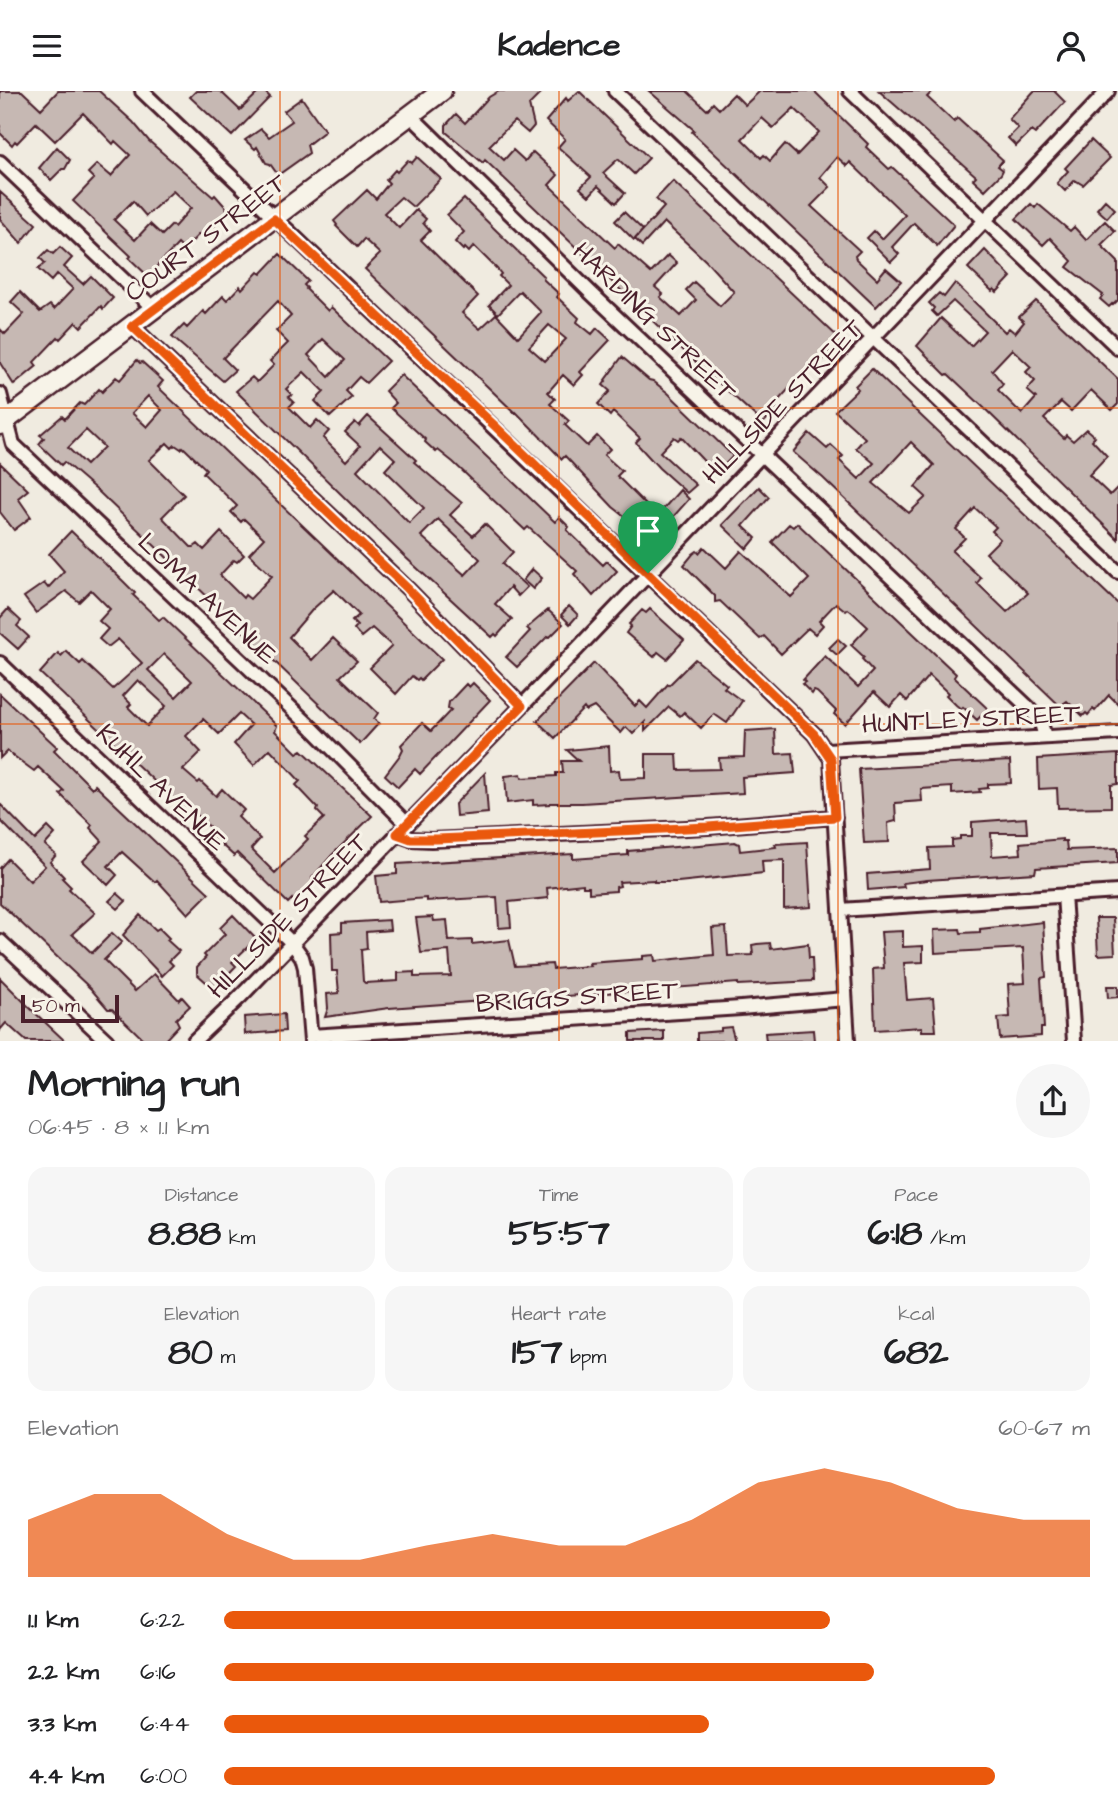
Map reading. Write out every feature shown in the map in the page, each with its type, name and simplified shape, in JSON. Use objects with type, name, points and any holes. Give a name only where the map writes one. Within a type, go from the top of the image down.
[{"type":"main road","name":"COURT STREET","points":[[3,422],[442,91]]},
{"type":"street","points":[[615,91],[1118,572]]},
{"type":"street","points":[[850,91],[1115,341]]},
{"type":"street","name":"HILLSIDE STREET","points":[[194,1041],[522,706],[1108,91]]},
{"type":"street","points":[[144,92],[274,219],[648,573],[814,734],[827,750],[831,759],[848,1041]]},
{"type":"street","name":"HARDING STREET","points":[[410,115],[590,292],[1029,708],[1041,723],[1045,737]]},
{"type":"street","points":[[0,162],[154,309]]},
{"type":"street","points":[[132,326],[407,588],[522,706]]},
{"type":"street","name":"LOMA AVENUE","points":[[0,394],[3,422],[13,444],[307,723],[407,824]]},
{"type":"street","name":"KUHL AVENUE","points":[[0,663],[292,943]]},
{"type":"street","name":"HUNTLEY STREET","points":[[827,750],[1118,733]]},
{"type":"street","points":[[397,834],[411,839],[437,839],[708,827],[835,817]]},
{"type":"street","points":[[840,910],[1118,892]]},
{"type":"street","points":[[1064,895],[1074,1041]]},
{"type":"street","points":[[0,941],[107,1041]]},
{"type":"street","points":[[292,943],[302,957],[305,968],[311,1039]]},
{"type":"street","name":"BRIGGS STREET","points":[[311,1039],[845,999]]},
{"type":"building","points":[[0,91],[22,91],[41,109],[58,91],[99,91],[133,122],[149,141],[213,197],[215,195],[230,212],[202,237],[199,234],[184,250],[178,244],[148,276],[129,258],[131,256],[73,201],[94,179],[88,173],[97,164],[111,176],[130,155],[115,141],[113,144],[83,113],[55,141],[36,123],[12,145],[0,133]],"holes":[[[173,191],[191,208],[174,227],[172,225],[162,235],[150,224],[135,240],[114,220],[133,201],[146,216]]]},
{"type":"building","points":[[196,91],[220,91],[240,110],[260,91],[270,97],[232,136],[190,97]]},
{"type":"building","points":[[499,91],[543,91],[529,105],[534,126],[528,133],[514,121],[489,146],[504,160],[513,150],[525,161],[533,152],[558,175],[549,185],[615,248],[618,244],[651,273],[668,255],[677,263],[655,287],[663,294],[660,297],[681,316],[696,300],[686,290],[694,282],[720,306],[734,292],[706,261],[664,222],[642,246],[635,239],[664,207],[656,199],[673,181],[841,340],[818,365],[812,363],[795,380],[776,403],[779,407],[763,423],[485,160],[483,163],[446,132],[446,125],[456,114],[465,123],[489,97]]},
{"type":"building","points":[[579,91],[649,158],[634,174],[618,159],[603,173],[625,193],[616,203],[598,186],[589,196],[580,188],[591,177],[558,147],[565,139],[546,121],[566,98],[568,101]]},
{"type":"building","points":[[649,91],[687,91],[707,110],[713,103],[719,109],[734,94],[745,105],[760,91],[814,91],[868,144],[866,147],[889,169],[892,167],[954,225],[937,246],[914,223],[892,247],[899,254],[891,262],[867,238],[874,231],[882,239],[905,215],[850,162],[847,166],[837,157],[820,177],[830,187],[811,206],[860,251],[855,256],[856,259],[877,279],[886,268],[901,281],[876,307],[692,132],[694,130]],"holes":[[[794,108],[819,132],[797,155],[785,144],[770,161],[764,155],[761,158],[742,139],[762,118],[773,128]]]},
{"type":"building","points":[[879,91],[933,91],[927,97],[954,122],[957,118],[1003,160],[998,166],[1003,170],[1001,174],[985,190],[973,179],[976,176]]},
{"type":"building","points":[[1034,91],[1054,91],[1065,102],[1035,134],[1031,131],[1016,146],[1008,138],[1018,128],[1009,119]]},
{"type":"building","points":[[302,98],[325,131],[307,145],[309,153],[278,175],[270,164],[266,163],[257,147],[255,149],[245,140],[261,129],[269,137],[292,121],[284,111]]},
{"type":"building","points":[[1091,140],[1110,158],[1083,185],[1075,180],[1065,191],[1057,183],[1068,171],[1065,168]]},
{"type":"building","points":[[57,147],[70,160],[65,169],[51,180],[39,168]]},
{"type":"building","points":[[417,157],[441,179],[413,207],[401,197],[384,213],[399,228],[416,210],[426,219],[423,223],[430,231],[421,240],[478,296],[462,313],[480,329],[496,314],[518,337],[541,312],[520,291],[498,314],[489,305],[508,285],[499,276],[501,274],[497,269],[474,246],[469,252],[455,242],[464,232],[447,215],[464,199],[544,277],[559,294],[557,297],[579,318],[577,322],[592,334],[597,328],[610,340],[580,372],[583,375],[574,385],[563,375],[548,392],[555,399],[550,404],[569,421],[565,425],[587,446],[597,436],[610,449],[604,455],[622,471],[617,476],[657,516],[680,490],[689,499],[650,543],[640,534],[644,529],[629,515],[627,518],[613,507],[565,456],[562,459],[365,269],[380,254],[364,239],[357,247],[336,226],[334,221],[367,190],[376,199],[389,183],[386,180],[395,170],[397,172],[408,160],[412,163]],"holes":[[[549,325],[566,339],[545,361],[529,347]]]},
{"type":"building","points":[[0,192],[36,224],[21,243],[0,219]]},
{"type":"building","points":[[1105,200],[1115,209],[1107,218],[1097,209]]},
{"type":"building","points":[[1031,204],[1035,208],[1038,204],[1070,231],[1074,227],[1086,240],[1105,221],[1115,231],[1101,245],[1118,262],[1118,300],[1113,305],[1109,307],[1100,299],[1103,295],[1067,267],[1072,261],[1050,238],[1043,245],[1016,219]]},
{"type":"building","points":[[624,212],[643,230],[634,240],[615,221]]},
{"type":"building","points":[[60,247],[72,258],[64,267],[83,284],[91,276],[113,298],[103,309],[101,306],[81,327],[76,322],[60,339],[58,337],[34,362],[37,366],[14,385],[0,363],[0,329],[5,334],[24,314],[11,302],[20,292],[40,312],[50,305],[54,309],[73,289],[57,274],[51,281],[38,269],[45,263],[40,258],[48,250],[53,254]]},
{"type":"building","points":[[985,250],[1011,277],[997,292],[994,289],[992,291],[968,268]]},
{"type":"building","points":[[280,254],[308,281],[304,285],[306,289],[328,311],[331,307],[388,361],[366,383],[359,377],[346,391],[352,397],[330,417],[315,401],[324,392],[304,372],[286,389],[294,402],[289,407],[310,428],[317,420],[329,431],[323,438],[346,461],[360,446],[345,432],[355,422],[359,426],[368,416],[416,460],[414,462],[462,503],[450,515],[473,536],[485,524],[513,552],[502,564],[527,587],[518,596],[510,587],[495,604],[512,619],[497,636],[495,634],[492,637],[404,556],[236,391],[252,377],[257,382],[274,365],[270,361],[288,343],[276,331],[291,316],[278,301],[223,358],[235,370],[223,381],[172,337],[184,325],[187,328],[203,311],[206,314],[223,296],[227,300],[258,272],[261,274]],"holes":[[[323,339],[345,360],[329,377],[308,355]],[[380,445],[395,459],[385,470],[424,508],[409,523],[357,470]],[[438,519],[480,559],[465,575],[421,536]]]},
{"type":"building","points":[[955,283],[1005,332],[1009,328],[1015,333],[1024,322],[1019,317],[1036,301],[1118,379],[1118,404],[1112,410],[1091,390],[1071,411],[1061,402],[1044,419],[1064,438],[1066,435],[1073,441],[1086,429],[1095,437],[1092,440],[1107,456],[1089,475],[1110,495],[1118,487],[1118,539],[917,346],[941,318],[971,346],[985,331],[953,301],[937,316],[929,303],[939,293],[944,297]],"holes":[[[1012,349],[1031,367],[1026,372],[1035,381],[1027,390],[1036,398],[1022,414],[998,390],[1003,384],[992,370]]]},
{"type":"building","points":[[622,357],[668,393],[733,456],[716,474],[681,437],[678,440],[674,437],[660,452],[696,485],[687,493],[637,444],[640,438],[613,412],[610,416],[598,404],[610,391],[603,385]]},
{"type":"building","points":[[137,360],[142,362],[163,381],[158,387],[442,659],[421,680],[412,676],[396,694],[370,668],[392,646],[372,628],[361,637],[354,629],[357,626],[352,621],[359,615],[334,590],[313,609],[289,637],[312,660],[333,638],[357,661],[340,677],[378,713],[374,719],[379,723],[360,744],[100,493],[64,462],[61,465],[39,444],[44,438],[40,435],[62,416],[65,419],[80,403],[84,405],[99,389],[102,392],[116,377],[120,380]],"holes":[[[148,396],[162,410],[147,427],[132,413]],[[86,430],[104,447],[86,465],[68,448]],[[167,443],[172,448],[175,445],[181,449],[183,447],[206,469],[203,473],[237,506],[231,512],[241,522],[244,519],[264,538],[249,554],[272,576],[250,599],[245,595],[243,598],[220,575],[234,560],[237,562],[244,555],[221,532],[204,550],[198,544],[191,547],[162,517],[184,495],[149,460]]]},
{"type":"building","points":[[872,369],[1118,604],[1118,704],[1109,695],[1095,711],[1093,709],[1083,716],[1067,701],[1060,706],[793,452],[809,433],[827,449],[831,445],[843,456],[839,460],[859,479],[874,463],[856,448],[865,438],[835,411],[858,389],[855,386]],"holes":[[[911,442],[934,465],[915,487],[926,497],[909,513],[873,483]],[[975,508],[996,527],[992,531],[1000,539],[986,553],[1028,593],[1007,612],[977,583],[981,578],[952,551],[965,538],[956,529]]]},
{"type":"building","points":[[401,375],[555,522],[559,517],[569,527],[567,530],[603,565],[607,561],[617,571],[593,596],[574,574],[577,571],[528,527],[525,530],[453,462],[425,442],[426,440],[391,408],[396,403],[385,391]]},
{"type":"building","points":[[0,463],[28,490],[18,498],[31,517],[14,530],[0,512]]},
{"type":"building","points":[[759,487],[769,497],[743,526],[756,538],[747,549],[722,525]]},
{"type":"building","points":[[797,523],[956,674],[954,677],[988,709],[977,720],[963,707],[961,709],[956,705],[929,675],[907,701],[901,695],[890,707],[874,692],[845,724],[817,692],[812,694],[802,684],[825,656],[858,687],[873,671],[862,659],[864,657],[851,645],[868,627],[848,609],[846,611],[836,603],[819,621],[823,625],[815,634],[808,628],[781,654],[764,636],[760,639],[720,601],[715,602],[715,596],[684,565],[693,554],[697,551],[699,553],[704,547],[726,568],[741,551],[791,597],[809,579],[772,542],[789,524],[793,527]]},
{"type":"building","points":[[71,531],[159,620],[163,617],[267,716],[277,726],[275,731],[297,753],[302,750],[372,816],[332,855],[312,878],[315,881],[293,901],[292,899],[288,903],[237,853],[234,856],[213,837],[216,833],[194,812],[190,815],[40,673],[58,653],[61,656],[66,651],[80,664],[83,661],[113,689],[142,663],[118,639],[108,647],[99,639],[108,629],[99,621],[110,609],[91,590],[79,602],[66,591],[36,613],[24,597],[44,583],[48,588],[64,571],[49,554]],"holes":[[[164,654],[192,681],[176,697],[148,670]],[[138,680],[166,706],[147,726],[128,707],[131,704],[123,696]],[[239,714],[251,725],[234,744],[254,765],[270,749],[300,781],[296,785],[324,818],[305,836],[308,839],[275,873],[251,849],[260,839],[238,817],[244,810],[222,789],[216,796],[183,770],[201,752],[186,736],[203,719],[219,734]]]},
{"type":"building","points":[[532,569],[542,578],[533,589],[523,580]]},
{"type":"building","points":[[569,606],[578,615],[570,624],[561,615]]},
{"type":"building","points":[[8,609],[21,621],[17,626],[29,637],[18,649],[0,633],[0,618]]},
{"type":"building","points":[[650,609],[684,640],[667,659],[658,652],[654,657],[626,633],[631,626],[629,624],[642,610],[646,613]]},
{"type":"building","points":[[548,610],[563,624],[517,667],[506,657],[530,631],[527,628]]},
{"type":"building","points":[[838,639],[846,646],[837,655],[829,648]]},
{"type":"building","points":[[695,659],[727,685],[724,688],[742,701],[727,723],[714,714],[701,728],[684,712],[680,716],[669,707],[645,731],[645,722],[633,734],[626,727],[621,733],[594,707],[586,711],[584,708],[555,738],[537,721],[594,663],[635,706],[640,701],[647,708]]},
{"type":"building","points":[[473,683],[490,700],[420,774],[415,769],[398,787],[385,775],[400,755],[403,749],[401,745],[422,723],[431,731],[451,710],[448,708],[449,702],[466,684],[469,687]]},
{"type":"building","points":[[0,694],[57,747],[54,750],[92,788],[95,785],[209,893],[188,914],[157,880],[155,882],[122,852],[108,866],[117,875],[108,885],[83,861],[102,841],[90,828],[92,825],[60,794],[64,791],[38,767],[34,771],[7,751],[0,758]]},
{"type":"building","points":[[775,729],[776,754],[793,753],[795,773],[742,777],[743,793],[582,803],[533,805],[533,800],[507,803],[505,776],[556,776],[556,773],[563,773],[562,761],[579,761],[567,750],[609,746],[610,771],[619,770],[620,779],[646,778],[646,754],[677,754],[678,770],[720,769],[719,758],[744,757],[745,731]]},
{"type":"building","points":[[1118,754],[1118,784],[1111,785],[1111,807],[1058,808],[1057,788],[1039,789],[1038,759]]},
{"type":"building","points":[[1010,761],[1011,783],[988,784],[988,788],[979,789],[980,792],[952,794],[952,787],[921,789],[922,801],[895,803],[896,821],[888,823],[889,842],[864,843],[859,769]]},
{"type":"building","points":[[485,773],[488,813],[456,816],[455,804]]},
{"type":"building","points":[[0,804],[35,840],[48,827],[55,834],[45,845],[56,855],[50,862],[64,877],[62,878],[71,887],[69,889],[95,913],[72,934],[92,953],[112,933],[122,942],[104,960],[135,991],[154,974],[179,1000],[182,997],[190,1006],[176,1019],[179,1025],[164,1041],[145,1041],[112,1009],[108,1009],[91,989],[0,903],[0,868],[8,859],[30,881],[45,866],[0,820]]},
{"type":"building","points":[[1026,818],[1027,833],[991,833],[992,856],[1021,854],[1020,843],[1062,839],[1066,841],[1067,850],[1118,848],[1118,863],[1036,868],[1035,873],[927,880],[903,883],[904,887],[868,890],[867,874],[930,869],[929,848],[952,847],[952,840],[960,839],[960,836],[972,836],[972,822]]},
{"type":"building","points":[[735,842],[739,844],[740,851],[776,847],[775,844],[807,842],[811,907],[784,909],[784,860],[762,861],[763,873],[678,882],[619,882],[620,886],[616,887],[616,891],[589,893],[589,887],[583,887],[583,884],[547,888],[548,898],[509,902],[511,927],[499,928],[497,897],[379,902],[376,876],[397,874],[397,864],[573,854],[573,859],[628,855],[628,851]]},
{"type":"building","points":[[117,893],[126,901],[118,909],[109,901]]},
{"type":"building","points":[[140,915],[156,930],[159,928],[179,951],[169,961],[173,965],[162,976],[123,935]]},
{"type":"building","points":[[233,915],[256,939],[232,962],[236,966],[214,989],[197,974],[197,967],[206,957],[204,955],[225,934],[220,928]]},
{"type":"building","points":[[433,917],[434,921],[447,920],[449,941],[472,940],[472,944],[509,940],[515,966],[552,964],[553,969],[643,959],[643,956],[654,955],[655,961],[714,955],[712,928],[726,927],[728,956],[753,955],[752,945],[757,944],[770,943],[771,949],[808,944],[813,981],[738,983],[567,996],[542,997],[542,993],[509,996],[510,999],[389,1008],[325,1017],[328,1008],[327,994],[339,993],[337,971],[332,971],[331,933],[342,932],[342,923],[389,920],[390,930],[366,932],[367,949],[361,950],[365,983],[398,981],[398,973],[414,972],[414,977],[451,976],[449,951],[421,953],[416,918]]},
{"type":"building","points":[[1096,918],[1113,918],[1115,954],[1098,955]]},
{"type":"building","points":[[1043,922],[1046,977],[1041,978],[1044,1028],[1041,1028],[1041,1036],[1000,1039],[998,1018],[1010,1017],[1008,984],[1025,983],[1023,948],[935,953],[934,930],[960,929],[961,933],[980,932],[980,929]]},
{"type":"building","points":[[903,931],[903,947],[923,946],[923,962],[904,963],[907,1000],[933,998],[936,1031],[922,1031],[922,1027],[875,1030],[873,969],[884,968],[881,932]]},
{"type":"building","points":[[0,978],[65,1041],[26,1041],[6,1023],[0,1030]]},
{"type":"building","points":[[1107,986],[1118,986],[1118,997],[1108,998]]},
{"type":"building","points":[[284,1014],[285,1031],[245,1034],[244,1017]]},
{"type":"building","points":[[731,1027],[735,1041],[697,1041],[697,1033],[721,1031],[721,1028]]},
{"type":"building","points":[[813,1030],[814,1041],[766,1041],[765,1033]]},
{"type":"building","points":[[664,1031],[664,1041],[630,1041],[630,1033]]},
{"type":"route","points":[[274,219],[648,573],[814,734],[827,750],[831,759],[835,817],[708,827],[437,839],[411,839],[397,834],[522,706],[407,588],[132,326],[274,219]]}]
